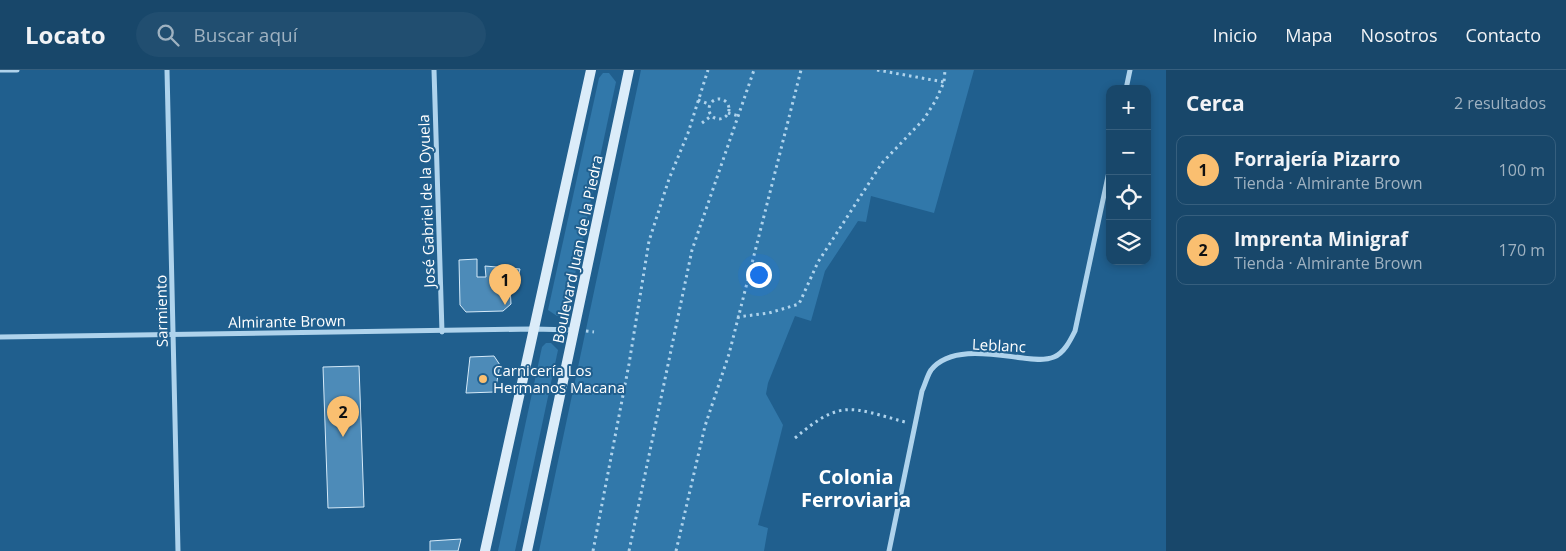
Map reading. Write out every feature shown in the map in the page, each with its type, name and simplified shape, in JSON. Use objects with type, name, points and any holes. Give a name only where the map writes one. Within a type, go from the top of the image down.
[{"type":"main road","name":"Boulevard Juan de la Piedra","points":[[485,551],[591,70]]},
{"type":"main road","name":"Boulevard Juan de la Piedra","points":[[527,551],[629,70]]},
{"type":"street","points":[[0,70],[17,70]]},
{"type":"street","name":"Sarmiento","points":[[167,70],[178,551]]},
{"type":"street","name":"José Gabriel de la Oyuela","points":[[434,70],[442,332]]},
{"type":"street","points":[[1127,85],[1130,70]]},
{"type":"street","name":"Leblanc","points":[[889,551],[922,391],[931,370],[946,358],[992,354],[1043,360],[1055,357],[1067,346],[1075,331],[1108,175]]},
{"type":"street","name":"Almirante Brown","points":[[0,337],[442,332],[533,329],[575,330]]},
{"type":"path","points":[[594,551],[630,364],[649,240],[668,179],[688,134],[708,70]]},
{"type":"path","points":[[629,551],[692,250],[754,70]]},
{"type":"path","points":[[676,551],[704,426],[729,354],[801,70]]},
{"type":"path","points":[[877,70],[944,82]]},
{"type":"path","points":[[737,317],[769,313],[799,304],[818,262],[882,163],[924,119],[944,82],[945,70]]},
{"type":"path","points":[[718,98],[724,100],[729,106],[728,113],[721,120],[710,116],[708,111],[709,104],[718,98]]},
{"type":"path","points":[[698,100],[709,104]]},
{"type":"path","points":[[728,113],[739,116]]},
{"type":"path","points":[[702,123],[710,116]]},
{"type":"path","points":[[795,438],[811,425],[834,411],[854,408],[915,424]]},
{"type":"shaded area","points":[[641,70],[974,70],[934,213],[871,196],[866,222],[858,221],[825,271],[811,321],[795,316],[768,383],[766,394],[783,425],[758,525],[768,528],[764,551],[539,551]]},
{"type":"shaded area","points":[[603,73],[609,73],[616,82],[567,312],[557,316],[548,310],[599,78]]},
{"type":"shaded area","points":[[546,343],[551,343],[558,350],[515,551],[498,551],[542,347]]},
{"type":"building","points":[[477,259],[477,277],[486,277],[485,266],[520,269],[516,287],[510,287],[511,304],[503,311],[466,312],[460,305],[459,260]]},
{"type":"building","name":"Carnicería Los Hermanos Macana","points":[[494,356],[500,365],[495,392],[466,393],[470,357]]},
{"type":"building","points":[[359,366],[364,507],[328,508],[323,367]]},
{"type":"building","points":[[461,539],[458,551],[430,551],[430,541]]},
{"type":"place","name":"Forrajería Pizarro","points":[[505,305]]},
{"type":"place","name":"Carnicería Los Hermanos Macana","points":[[483,379]]},
{"type":"place","name":"Imprenta Minigraf","points":[[343,437]]},
{"type":"district","name":"Colonia Ferroviaria","points":[[856,488]]}]
